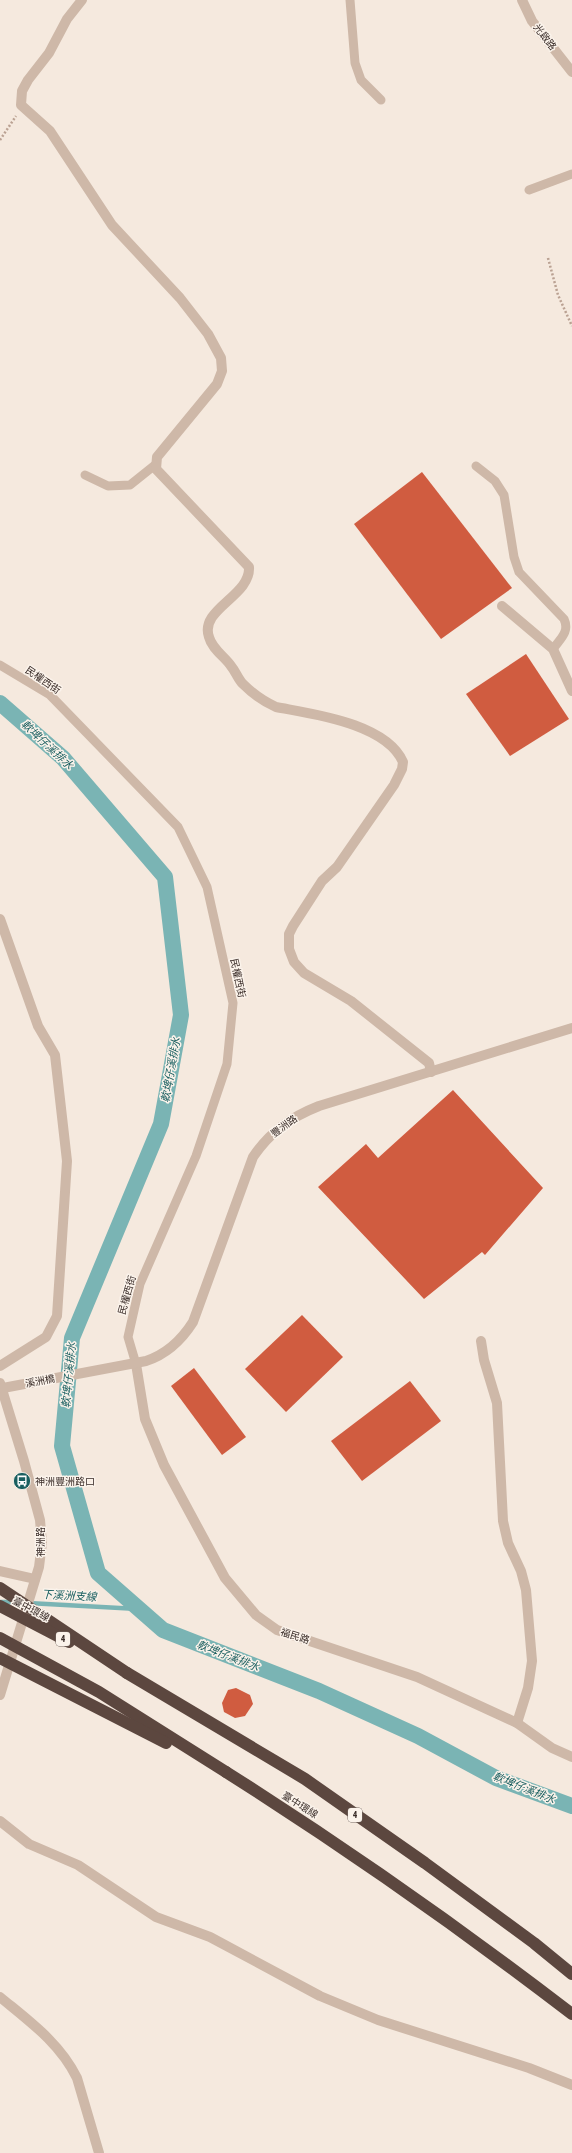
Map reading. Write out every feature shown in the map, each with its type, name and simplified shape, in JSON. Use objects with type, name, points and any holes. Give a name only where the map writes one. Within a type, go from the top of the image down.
[{"type":"highway","points":[[0,1588],[127,1672]]},
{"type":"highway","name":"臺中環線","points":[[0,1606],[127,1672],[305,1779],[425,1863],[534,1943],[572,1974]]},
{"type":"highway","name":"臺中環線","points":[[0,1638],[98,1692],[308,1824],[402,1888],[572,2014]]},
{"type":"highway","points":[[0,1658],[226,1772]]},
{"type":"street","points":[[82,0],[67,19],[49,53],[28,80],[22,91],[21,105],[50,131],[112,225],[180,298],[208,334],[221,358],[222,371],[217,384],[157,457],[155,465],[156,469],[249,567],[247,581],[215,613],[208,628],[209,639],[244,685],[276,707],[332,717],[368,731],[389,745],[401,758],[402,769],[394,785],[338,867],[322,881],[293,926],[289,934],[289,948],[298,968],[351,1001],[429,1063],[431,1072]]},
{"type":"street","name":"光啟路","points":[[522,0],[532,21],[572,72]]},
{"type":"street","points":[[502,606],[553,649],[572,691]]},
{"type":"street","points":[[0,919],[38,1026],[55,1054],[67,1160],[57,1316],[46,1337],[0,1366]]},
{"type":"street","name":"豐洲路","points":[[124,1365],[136,1364],[155,1358],[181,1340],[193,1322],[253,1157],[268,1137],[290,1119],[304,1111],[572,1028]]},
{"type":"street","points":[[481,1341],[484,1360],[497,1403],[503,1521],[508,1543],[521,1571],[526,1590],[532,1661],[528,1688],[517,1723]]},
{"type":"street","name":"福民路","points":[[136,1364],[145,1419],[164,1465],[225,1578],[256,1615],[277,1630],[417,1677],[517,1723],[552,1748],[572,1757]]},
{"type":"street","name":"溪洲橋","points":[[2,1386],[24,1384],[124,1365]]},
{"type":"street","name":"神洲路","points":[[0,1695],[36,1580],[41,1555],[40,1520],[2,1386]]},
{"type":"street","points":[[0,1571],[36,1580]]},
{"type":"street","points":[[0,1821],[29,1844],[78,1864],[156,1917],[210,1937],[320,1996],[378,2020],[529,2068],[572,2086]]},
{"type":"street","points":[[0,1997],[52,2041],[72,2067],[77,2078],[99,2153]]},
{"type":"lane","points":[[350,0],[355,63],[362,80],[381,100]]},
{"type":"lane","points":[[529,190],[572,174]]},
{"type":"lane","points":[[85,475],[108,486],[130,485],[155,465]]},
{"type":"lane","points":[[476,466],[495,481],[504,495],[514,557],[519,572],[567,624],[567,631],[553,649]]},
{"type":"lane","name":"民權西街","points":[[0,665],[50,695],[178,827],[207,887],[233,1003],[227,1064],[196,1156],[140,1284],[128,1337],[136,1364]]},
{"type":"path","points":[[0,140],[21,105]]},
{"type":"path","points":[[548,258],[558,295],[572,326]]},
{"type":"building","points":[[422,472],[512,588],[441,639],[354,524]]},
{"type":"building","points":[[526,654],[569,719],[510,756],[466,694]]},
{"type":"building","points":[[453,1090],[543,1188],[485,1255],[482,1252],[424,1299],[318,1187],[366,1144],[378,1158]]},
{"type":"building","points":[[302,1315],[343,1357],[286,1412],[245,1369]]},
{"type":"building","points":[[194,1368],[246,1437],[222,1455],[171,1386]]},
{"type":"building","points":[[410,1381],[441,1421],[362,1481],[331,1441]]},
{"type":"building","points":[[236,1688],[250,1695],[253,1704],[245,1716],[235,1718],[224,1712],[222,1703],[228,1690]]},
{"type":"waterway","name":"軟埤仔溪排水","points":[[0,703],[63,758],[165,877],[181,1015],[161,1124],[72,1338],[62,1446],[98,1573],[163,1630],[319,1691],[418,1736],[496,1778],[572,1806]]},
{"type":"waterway","name":"下溪洲支線","points":[[0,1602],[16,1602]]},
{"type":"waterway","name":"下溪洲支線","points":[[28,1603],[138,1609]]},
{"type":"place","name":"神洲豐洲路口","points":[[22,1481]]}]
